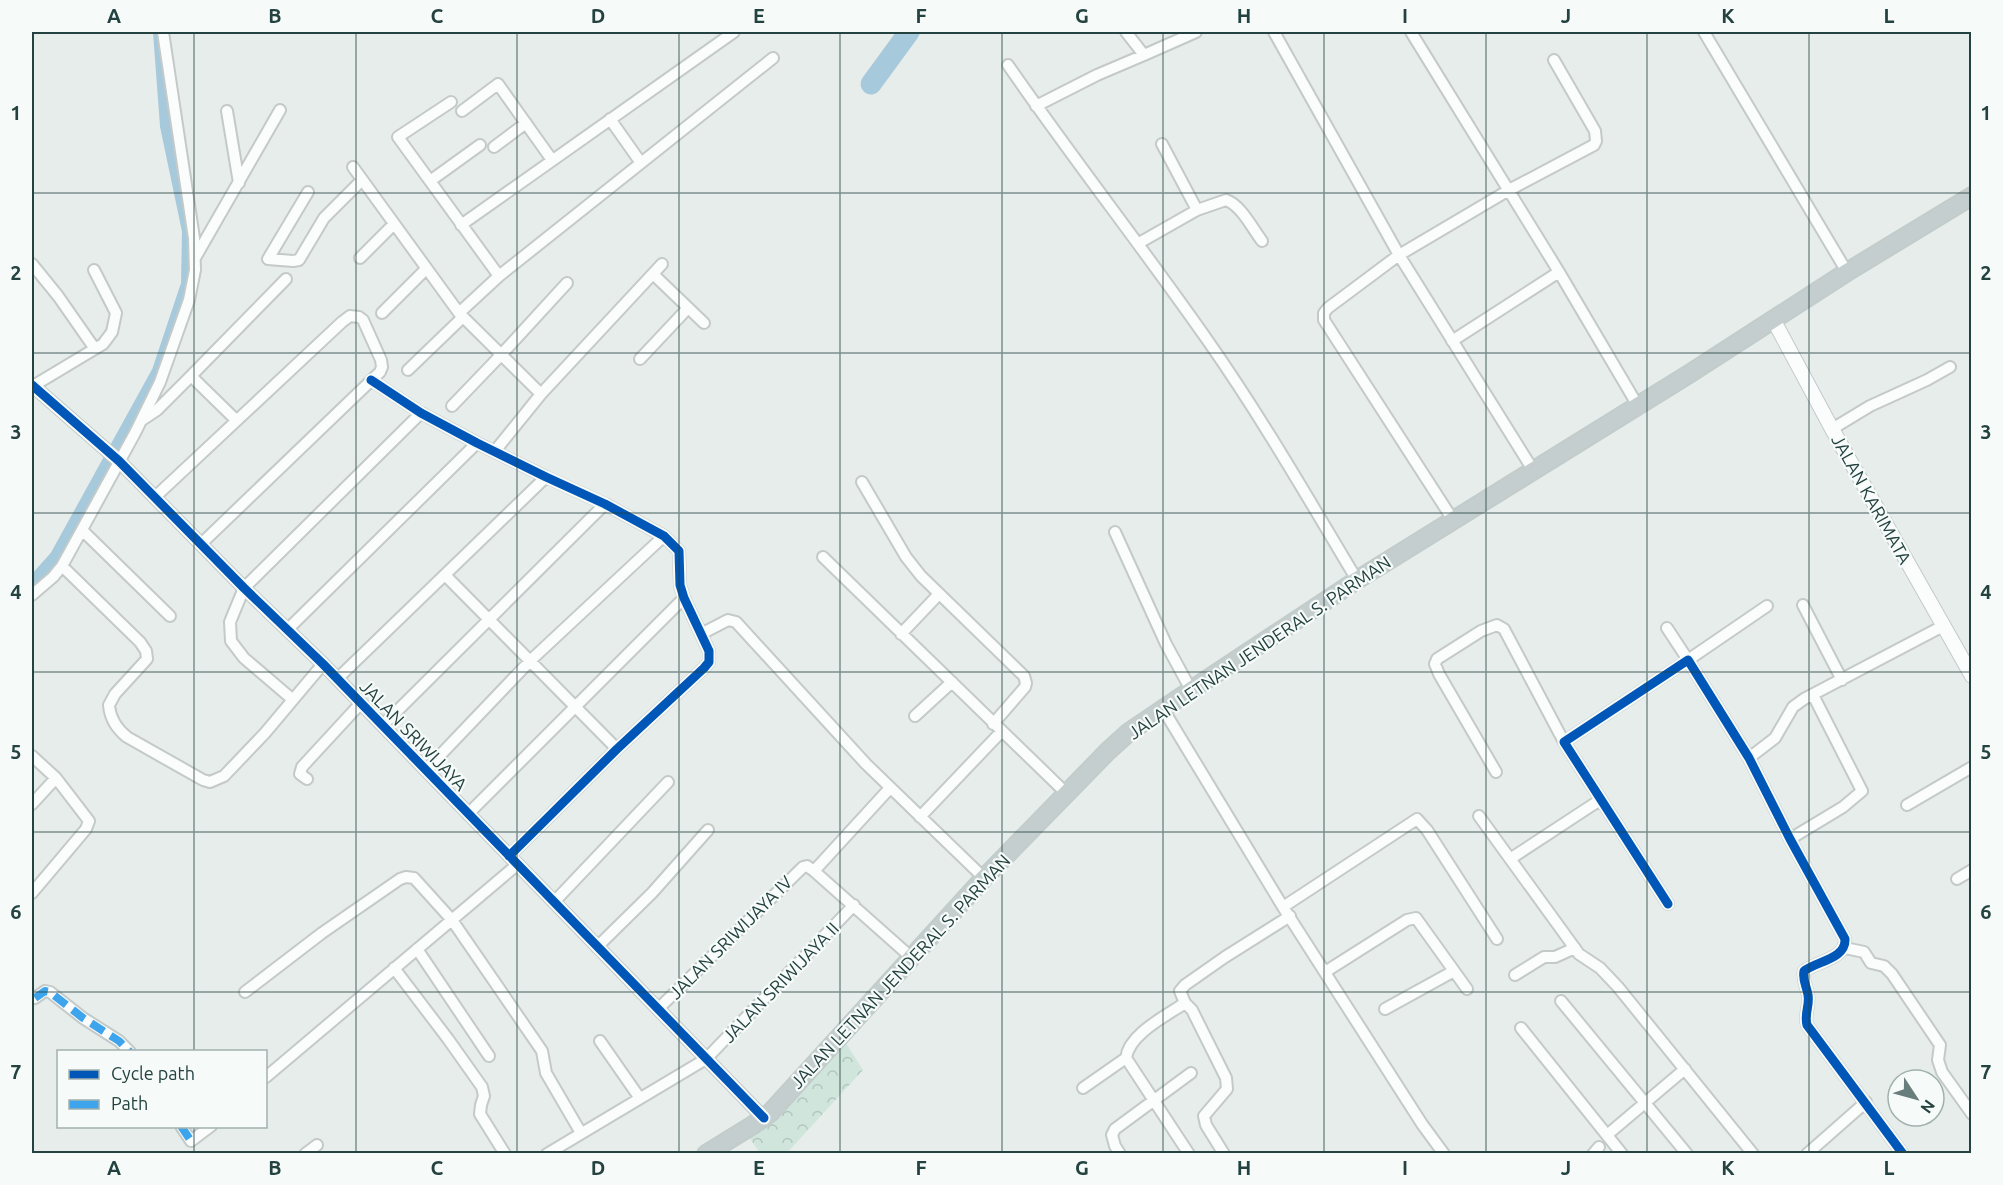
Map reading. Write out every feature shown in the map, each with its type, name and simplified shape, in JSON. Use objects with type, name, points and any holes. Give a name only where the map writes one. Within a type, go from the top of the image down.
[{"type":"highway","name":"JALAN LETNAN JENDERAL S. PARMAN","points":[[706,1154],[764,1118],[984,878],[1120,740],[1162,709],[1357,580],[1971,196]]},
{"type":"main road","name":"JALAN KARIMATA","points":[[1774,321],[1971,676]]},
{"type":"street","points":[[32,595],[62,566],[83,531],[117,459],[141,420],[160,382],[189,300],[195,270],[194,238],[163,32]]},
{"type":"street","points":[[461,225],[734,32]]},
{"type":"street","points":[[1126,32],[1144,55]]},
{"type":"street","points":[[1036,106],[1097,75],[1196,32]]},
{"type":"street","points":[[1274,32],[1399,255],[1533,470]]},
{"type":"street","points":[[1411,32],[1559,272],[1638,406]]},
{"type":"street","points":[[1704,32],[1847,272]]},
{"type":"street","points":[[408,370],[499,276],[773,58]]},
{"type":"street","points":[[1453,520],[1324,320],[1324,313],[1399,255],[1509,190],[1594,145],[1595,131],[1554,60]]},
{"type":"street","points":[[1008,65],[1210,343],[1268,432],[1357,580]]},
{"type":"street","points":[[462,111],[498,84],[552,160]]},
{"type":"street","points":[[451,102],[398,137],[499,276]]},
{"type":"street","points":[[195,258],[280,110]]},
{"type":"street","points":[[227,111],[239,183]]},
{"type":"street","points":[[610,119],[640,163]]},
{"type":"street","points":[[494,147],[526,123]]},
{"type":"street","points":[[1162,144],[1197,210]]},
{"type":"street","points":[[430,181],[480,145]]},
{"type":"street","points":[[353,167],[461,315],[541,394]]},
{"type":"street","points":[[308,192],[268,259],[298,260],[324,218],[362,180]]},
{"type":"street","points":[[1139,243],[1197,210],[1226,200],[1238,208],[1262,241]]},
{"type":"street","points":[[360,258],[394,224]]},
{"type":"street","points":[[32,264],[58,296],[95,349]]},
{"type":"street","points":[[495,451],[541,394],[662,264]]},
{"type":"street","points":[[382,313],[426,269]]},
{"type":"street","points":[[32,385],[103,344],[112,332],[116,313],[94,270]]},
{"type":"street","points":[[1452,341],[1559,272]]},
{"type":"street","points":[[653,274],[704,323]]},
{"type":"street","points":[[141,420],[158,410],[286,279]]},
{"type":"street","points":[[452,406],[567,283]]},
{"type":"street","points":[[640,359],[688,308]]},
{"type":"street","points":[[155,497],[350,316],[363,320],[381,360],[380,372],[201,544]]},
{"type":"street","points":[[1832,429],[1870,406],[1950,367]]},
{"type":"street","points":[[191,376],[236,420]]},
{"type":"street","points":[[267,1076],[452,920],[514,860],[617,749],[705,668],[710,657],[680,585],[679,551],[664,536],[605,504],[477,443],[421,412],[371,380]]},
{"type":"street","name":"JALAN SRIWIJAYA","points":[[32,385],[117,459],[383,725],[764,1118]]},
{"type":"street","points":[[292,699],[244,658],[231,641],[230,622],[244,588],[421,412]]},
{"type":"street","points":[[287,630],[477,443]]},
{"type":"street","points":[[337,679],[546,477]]},
{"type":"street","points":[[862,482],[906,556],[939,594],[1024,676],[1026,683],[997,728],[920,817]]},
{"type":"street","points":[[383,725],[605,504]]},
{"type":"street","points":[[83,531],[171,616]]},
{"type":"street","points":[[1115,532],[1166,644],[1191,690]]},
{"type":"street","points":[[426,770],[531,660],[664,536]]},
{"type":"street","points":[[823,557],[1067,794]]},
{"type":"street","points":[[62,566],[140,642],[146,651],[147,659],[115,694],[109,705],[114,723],[127,737],[203,780],[217,781],[225,776],[265,733],[322,664]]},
{"type":"street","points":[[445,575],[617,749]]},
{"type":"street","points":[[901,634],[939,594]]},
{"type":"street","points":[[468,814],[684,598]]},
{"type":"street","points":[[1803,605],[1842,680]]},
{"type":"street","points":[[1564,742],[1767,606]]},
{"type":"street","points":[[701,634],[728,620],[736,622],[890,788],[984,878]]},
{"type":"street","points":[[1496,772],[1435,664],[1437,659],[1481,631],[1497,625],[1504,629],[1564,742],[1668,904]]},
{"type":"street","points":[[1749,758],[1775,738],[1793,707],[1804,699],[1943,626]]},
{"type":"street","points":[[1667,628],[1749,758],[1790,839],[1843,933],[1845,948],[1840,954],[1804,971],[1803,976],[1809,996],[1805,1019],[1812,1032],[1904,1154]]},
{"type":"street","points":[[915,716],[952,682]]},
{"type":"street","points":[[1790,839],[1843,807],[1862,791],[1813,695]]},
{"type":"street","points":[[307,779],[300,774],[302,766],[361,703]]},
{"type":"street","points":[[1162,709],[1286,911],[1422,1124],[1444,1154]]},
{"type":"street","points":[[32,756],[56,778],[87,817],[88,825],[32,893]]},
{"type":"street","points":[[1907,805],[1971,766]]},
{"type":"street","points":[[32,804],[56,778]]},
{"type":"street","points":[[554,902],[668,782]]},
{"type":"street","points":[[890,788],[814,871],[912,958]]},
{"type":"street","points":[[1510,859],[1600,800]]},
{"type":"street","points":[[1479,816],[1577,951],[1610,978],[1753,1154]]},
{"type":"street","points":[[1224,1154],[1206,1125],[1204,1116],[1227,1089],[1226,1078],[1192,1010],[1185,1003],[1180,992],[1185,985],[1417,819],[1427,830],[1497,939]]},
{"type":"street","points":[[597,947],[652,893],[708,830]]},
{"type":"street","name":"JALAN SRIWIJAYA IV","points":[[658,1009],[802,867],[807,866],[814,871]]},
{"type":"street","points":[[1957,879],[1971,870]]},
{"type":"street","points":[[245,992],[347,914],[406,877],[411,877],[452,920],[542,1051],[546,1073],[581,1133]]},
{"type":"street","name":"JALAN SRIWIJAYA II","points":[[547,1154],[560,1150],[581,1133],[706,1059],[854,905]]},
{"type":"street","points":[[1325,972],[1412,918],[1420,921],[1467,989]]},
{"type":"street","points":[[1845,948],[1864,952],[1871,963],[1884,966],[1892,974],[1940,1044],[1938,1060],[1942,1072],[1971,1114]]},
{"type":"street","points":[[417,949],[489,1056]]},
{"type":"street","points":[[1515,975],[1544,957],[1555,957],[1577,951]]},
{"type":"street","points":[[394,968],[482,1088],[484,1096],[480,1114],[505,1154]]},
{"type":"street","points":[[1385,1010],[1454,971]]},
{"type":"street","points":[[32,996],[36,998],[45,991],[50,992],[83,1018],[119,1041],[128,1050]]},
{"type":"street","points":[[1561,1001],[1688,1154]]},
{"type":"street","points":[[1185,1003],[1137,1036],[1127,1051],[1126,1058],[1189,1154]]},
{"type":"street","points":[[1521,1028],[1622,1154]]},
{"type":"street","points":[[600,1041],[639,1097]]},
{"type":"street","points":[[1083,1088],[1126,1058]]},
{"type":"street","points":[[1607,1135],[1685,1069]]},
{"type":"street","points":[[1120,1154],[1112,1135],[1115,1128],[1191,1073]]},
{"type":"street","points":[[1807,1154],[1866,1102]]},
{"type":"street","points":[[182,1128],[191,1141],[208,1128]]},
{"type":"street","points":[[305,1154],[317,1145]]},
{"type":"green space","points":[[841,1035],[863,1070],[787,1153],[760,1153],[744,1130]]},
{"type":"waterway","points":[[32,583],[56,556],[158,371],[187,284],[188,231],[166,126],[159,32]]},
{"type":"waterway","points":[[871,84],[909,32]]},
{"type":"marked path","points":[[35,998],[45,991],[50,992],[83,1018],[119,1041],[128,1050]]},
{"type":"marked path","points":[[182,1128],[191,1141]]},
{"type":"cycle path","points":[[371,380],[421,413],[477,443],[605,504],[664,536],[679,551],[680,585],[709,651],[709,662],[704,668],[617,749],[509,856]]},
{"type":"cycle path","points":[[32,385],[119,461],[244,588],[323,664],[764,1118]]},
{"type":"cycle path","points":[[1668,904],[1564,742],[1688,660],[1749,758],[1845,939],[1844,946],[1836,955],[1804,971],[1808,999],[1807,1025],[1903,1154]]}]
